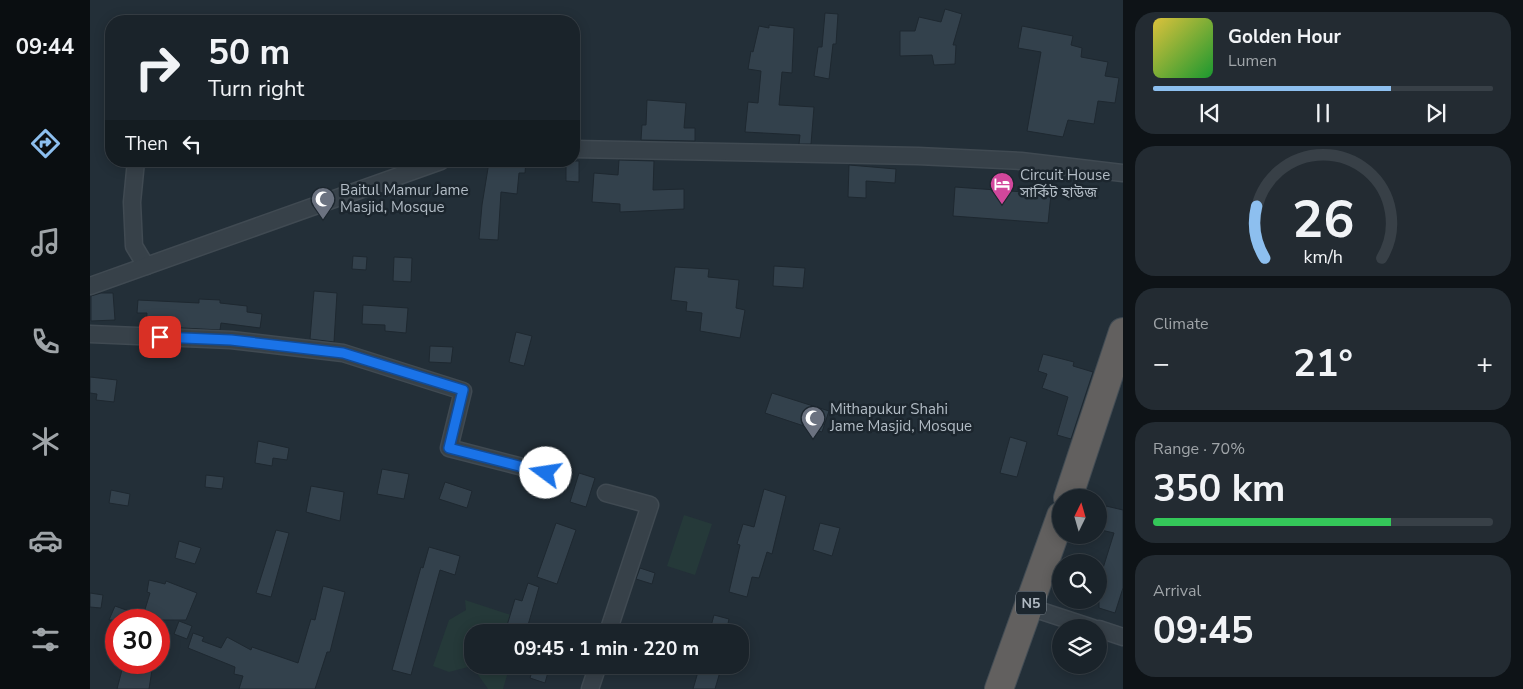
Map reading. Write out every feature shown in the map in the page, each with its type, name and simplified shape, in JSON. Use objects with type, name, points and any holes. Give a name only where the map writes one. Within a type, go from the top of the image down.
[{"type":"highway","points":[[1071,489],[1123,332]]},
{"type":"highway","name":"N5","points":[[999,689],[1052,542]]},
{"type":"street","points":[[580,149],[918,156],[1021,162],[1123,173]]},
{"type":"street","points":[[135,167],[132,202],[134,246],[146,266]]},
{"type":"street","points":[[90,286],[424,167]]},
{"type":"street","points":[[90,334],[231,340],[343,353],[463,390],[449,448],[546,473]]},
{"type":"street","points":[[606,493],[650,505],[611,624]]},
{"type":"street","points":[[1029,607],[1066,619]]},
{"type":"street","points":[[1107,632],[1123,637]]},
{"type":"street","points":[[590,689],[595,674]]},
{"type":"green space","points":[[684,515],[712,524],[695,575],[667,566]]},
{"type":"green space","points":[[465,600],[523,619],[521,624],[464,624],[464,668],[449,672],[433,666],[449,620],[466,610]]},
{"type":"green space","points":[[478,674],[507,674],[503,689],[488,689]]},
{"type":"building","points":[[945,9],[962,14],[953,45],[956,45],[955,64],[934,65],[932,55],[900,56],[900,31],[915,31],[919,17],[941,22]]},
{"type":"building","points":[[825,13],[838,14],[836,44],[833,44],[829,79],[814,76],[818,47],[822,47]]},
{"type":"building","points":[[769,25],[794,28],[792,73],[782,72],[779,105],[814,107],[811,144],[799,144],[800,135],[745,132],[748,102],[758,103],[761,71],[748,69],[751,51],[753,52],[759,26],[769,28]]},
{"type":"building","points":[[1022,26],[1073,36],[1071,45],[1082,48],[1081,57],[1108,62],[1105,76],[1119,78],[1115,103],[1098,101],[1094,124],[1068,120],[1063,137],[1027,131],[1041,52],[1018,48]]},
{"type":"building","points":[[647,100],[686,103],[684,128],[695,128],[695,141],[641,140],[642,125],[646,125]]},
{"type":"building","points":[[619,160],[654,161],[653,190],[684,189],[684,209],[620,212],[620,204],[592,202],[594,173],[618,175]]},
{"type":"building","points":[[849,165],[896,169],[895,183],[866,181],[866,198],[848,197]]},
{"type":"building","points":[[488,167],[526,167],[525,173],[519,173],[517,194],[501,192],[498,240],[479,239]]},
{"type":"building","points":[[566,167],[579,167],[579,182],[566,181]]},
{"type":"building","name":"Circuit House সার্কিট হাউজ","points":[[955,187],[1051,194],[1048,223],[953,216]]},
{"type":"building","points":[[353,256],[367,257],[366,270],[352,269]]},
{"type":"building","points":[[394,257],[412,258],[411,282],[393,281]]},
{"type":"building","points":[[774,266],[805,268],[803,288],[773,286]]},
{"type":"building","points":[[675,267],[709,269],[708,277],[739,280],[736,308],[745,310],[740,338],[700,331],[702,313],[686,311],[687,302],[671,300]]},
{"type":"building","points":[[314,291],[337,293],[334,342],[310,339]]},
{"type":"building","points":[[101,293],[113,293],[115,320],[91,321],[91,296]]},
{"type":"building","points":[[199,299],[220,300],[220,303],[247,306],[247,312],[262,314],[260,328],[221,323],[220,330],[146,326],[147,313],[137,313],[138,300],[199,303]]},
{"type":"building","points":[[363,305],[408,308],[406,333],[385,331],[385,325],[362,324]]},
{"type":"building","points":[[516,332],[532,336],[524,366],[509,362]]},
{"type":"building","points":[[430,346],[453,347],[451,363],[429,362]]},
{"type":"building","points":[[1043,354],[1074,362],[1073,366],[1093,372],[1071,439],[1057,435],[1068,397],[1042,388],[1047,374],[1038,371]]},
{"type":"building","points":[[90,377],[117,380],[114,402],[96,400],[97,394],[90,393]]},
{"type":"building","points":[[772,393],[829,411],[822,432],[765,413]]},
{"type":"building","points":[[1010,437],[1027,442],[1017,477],[1000,473]]},
{"type":"building","points":[[258,441],[289,448],[287,460],[273,458],[272,466],[255,463]]},
{"type":"building","points":[[382,469],[409,474],[404,499],[377,494]]},
{"type":"building","points":[[579,473],[595,478],[586,507],[570,502]]},
{"type":"building","points":[[206,475],[224,477],[222,489],[205,487]]},
{"type":"building","points":[[445,482],[472,491],[467,508],[439,499]]},
{"type":"building","points":[[311,486],[344,492],[340,521],[306,512]]},
{"type":"building","points":[[764,489],[786,496],[772,554],[767,552],[759,578],[752,577],[747,597],[729,592],[740,545],[737,544],[743,524],[754,527]]},
{"type":"building","points":[[111,490],[130,494],[128,506],[109,503]]},
{"type":"building","points":[[1108,506],[1123,510],[1123,588],[1115,613],[1102,609],[1107,609],[1107,555],[1114,533],[1108,532]]},
{"type":"building","points":[[556,523],[576,530],[557,584],[537,577]]},
{"type":"building","points":[[820,523],[840,528],[832,556],[813,550]]},
{"type":"building","points":[[276,530],[289,533],[271,597],[256,593]]},
{"type":"building","points":[[179,541],[201,548],[195,564],[175,558]]},
{"type":"building","points":[[429,547],[460,556],[455,575],[440,570],[411,675],[392,670],[421,567],[423,568]]},
{"type":"building","points":[[640,568],[655,573],[652,584],[636,579]]},
{"type":"building","points":[[149,580],[165,584],[166,581],[197,593],[186,620],[170,620],[170,609],[145,609],[150,593],[147,592]]},
{"type":"building","points":[[528,583],[539,587],[528,624],[507,624],[515,599],[522,601]]},
{"type":"building","points":[[323,586],[345,592],[330,652],[327,652],[315,689],[239,689],[243,676],[234,674],[235,667],[188,648],[193,633],[204,637],[202,641],[221,648],[227,637],[251,650],[252,647],[298,663],[311,619],[315,620]]},
{"type":"building","points":[[90,593],[103,595],[101,608],[90,607]]},
{"type":"building","points":[[714,615],[729,619],[728,624],[712,624]]},
{"type":"building","points":[[179,621],[192,626],[187,639],[174,634]]},
{"type":"building","points":[[121,674],[151,674],[149,689],[117,689]]},
{"type":"building","points":[[531,674],[548,674],[545,683],[530,678]]},
{"type":"building","points":[[697,674],[719,674],[715,689],[693,689]]},
{"type":"place","name":"Circuit House সার্কিট হাউজ","points":[[1002,205]]},
{"type":"place","name":"Baitul Mamur Jame Masjid, Mosque","points":[[323,220]]},
{"type":"place","name":"Mithapukur Shahi Jame Masjid, Mosque","points":[[813,439]]},
{"type":"route","points":[[160,337],[231,340],[343,353],[463,390],[449,448],[546,473]]}]
